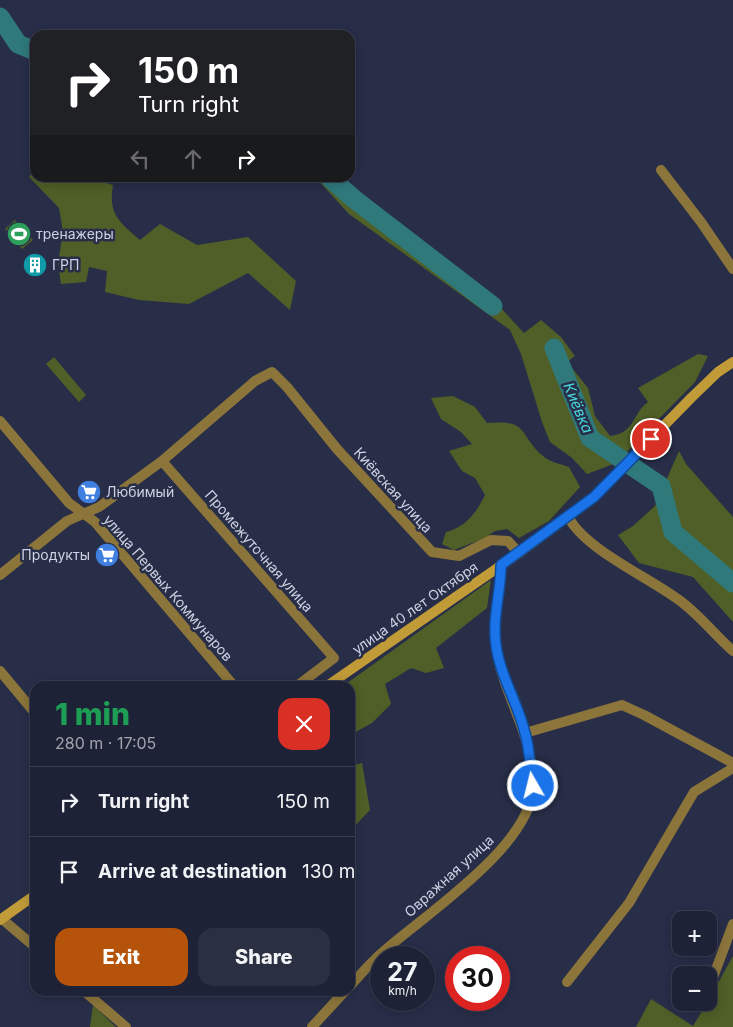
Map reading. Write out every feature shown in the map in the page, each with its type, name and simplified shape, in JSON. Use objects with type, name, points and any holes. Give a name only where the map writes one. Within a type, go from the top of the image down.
[{"type":"main road","name":"улица 40 лет Октября","points":[[334,681],[568,516],[602,488],[718,372],[733,362]]},
{"type":"main road","points":[[1,919],[30,899]]},
{"type":"street","points":[[661,170],[701,222],[733,269]]},
{"type":"street","name":"Киёвская улица","points":[[162,461],[255,381],[272,372],[387,505],[432,552],[459,556],[491,540],[508,541],[519,552]]},
{"type":"street","name":"улица Первых Коммунаров","points":[[0,421],[69,503],[95,522],[230,681]]},
{"type":"street","points":[[0,575],[67,521],[99,507],[162,461]]},
{"type":"street","name":"Промежуточная улица","points":[[162,461],[334,658],[304,681]]},
{"type":"street","points":[[568,516],[573,527],[600,548],[684,604],[733,651]]},
{"type":"street","name":"Овражная улица","points":[[355,981],[382,952],[499,853],[528,812],[533,786],[525,733],[504,675],[496,645],[496,607],[501,580],[501,565]]},
{"type":"street","points":[[0,670],[30,707]]},
{"type":"street","points":[[525,733],[622,705],[733,763]]},
{"type":"street","points":[[567,982],[629,903],[694,792],[733,768]]},
{"type":"street","points":[[1,919],[30,944]]},
{"type":"street","points":[[717,967],[733,924]]},
{"type":"street","points":[[90,996],[126,1027]]},
{"type":"street","points":[[312,1027],[340,996]]},
{"type":"green space","points":[[34,182],[103,182],[113,185],[112,203],[117,217],[140,240],[160,224],[197,245],[248,237],[296,281],[290,310],[248,273],[189,304],[139,300],[105,292],[107,271],[89,267],[86,282],[61,284],[58,263],[63,232],[59,208]]},
{"type":"green space","points":[[320,182],[346,182],[489,295],[524,333],[541,320],[561,337],[575,356],[567,362],[588,388],[595,416],[610,436],[625,431],[648,402],[638,388],[698,354],[708,356],[695,382],[616,463],[587,474],[572,458],[550,442],[521,354],[510,330],[349,214]]},
{"type":"green space","name":"тренажеры","points":[[15,220],[33,240],[22,249],[5,229]]},
{"type":"green space","points":[[54,357],[86,395],[79,402],[46,364]]},
{"type":"green space","points":[[453,396],[475,407],[487,423],[501,422],[517,426],[546,458],[569,467],[580,487],[549,521],[519,538],[507,529],[495,531],[485,538],[454,550],[442,544],[446,532],[465,523],[478,508],[485,495],[475,478],[462,471],[449,451],[472,444],[461,432],[441,419],[431,398]]},
{"type":"green space","points":[[679,451],[686,464],[733,517],[733,622],[693,577],[639,563],[618,535],[633,526],[655,506]]},
{"type":"green space","points":[[491,580],[487,608],[436,648],[444,668],[426,673],[411,668],[385,684],[391,704],[372,723],[355,732],[355,681],[350,681]]},
{"type":"green space","points":[[362,763],[370,810],[355,826],[355,765]]},
{"type":"green space","points":[[733,956],[733,1027],[636,1027],[651,999],[693,1026],[702,1011],[717,1011],[717,985]]},
{"type":"green space","points":[[93,1005],[116,1027],[90,1027]]},
{"type":"waterway","name":"Киёвка","points":[[0,17],[18,44],[30,49]]},
{"type":"waterway","name":"Киёвка","points":[[335,182],[493,306]]},
{"type":"waterway","name":"Киёвка","points":[[554,348],[590,438],[661,486],[673,532],[733,583]]},
{"type":"place","name":"тренажеры","points":[[19,234]]},
{"type":"place","name":"ГРП","points":[[35,265]]},
{"type":"place","name":"Любимый","points":[[89,492]]},
{"type":"place","name":"Продукты","points":[[107,555]]},
{"type":"route","points":[[533,786],[525,733],[504,675],[496,645],[496,607],[501,580],[501,565],[594,497],[651,439]]}]
